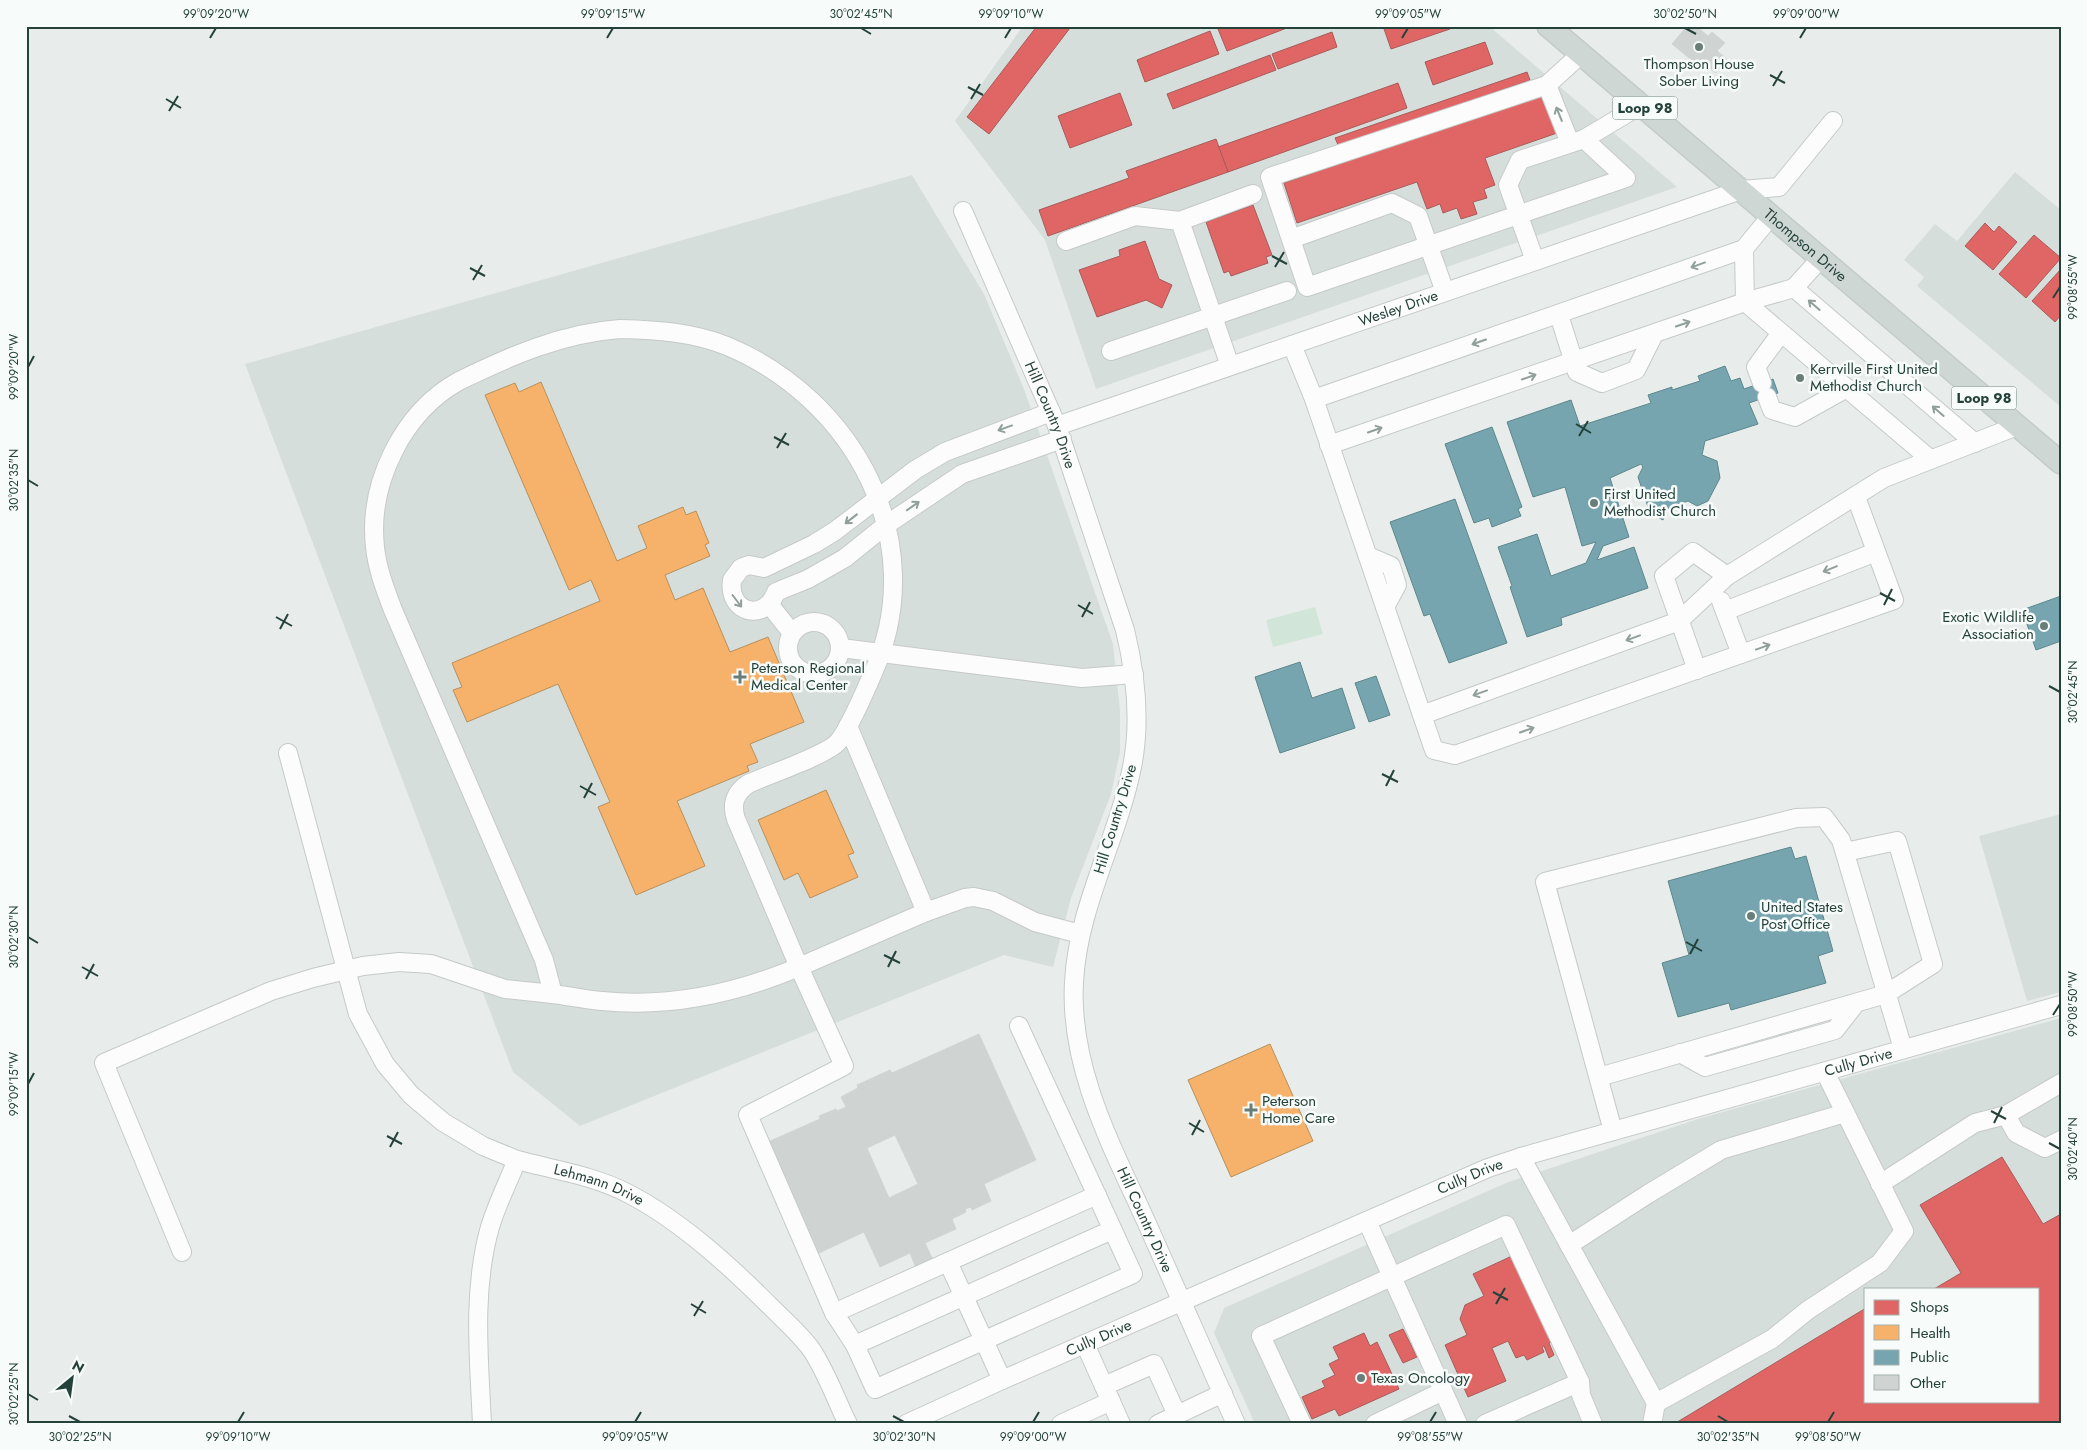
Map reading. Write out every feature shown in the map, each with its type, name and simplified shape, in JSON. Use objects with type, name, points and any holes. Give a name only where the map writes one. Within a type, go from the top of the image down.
[{"type":"main road","name":"Thompson Drive","points":[[1548,26],[2061,463]]},
{"type":"street","points":[[1547,85],[1577,141],[1626,178],[1307,287],[1270,177],[1547,85],[1581,54]]},
{"type":"street","points":[[1535,261],[1508,185],[1520,160],[1577,141],[1641,105]]},
{"type":"street","name":"Wesley Drive","points":[[1057,426],[1741,190],[1779,188],[1833,121]]},
{"type":"street","points":[[1066,241],[1135,216],[1180,221],[1253,194]]},
{"type":"street","points":[[1291,239],[1392,203],[1418,216],[1445,292]]},
{"type":"street","name":"Hill Country Drive","points":[[963,211],[1057,426],[1125,630],[1134,674],[1137,718],[1132,768],[1080,934],[1074,984],[1075,1018],[1085,1075],[1096,1110],[1236,1424]]},
{"type":"street","points":[[1314,399],[1744,249],[1771,216]]},
{"type":"street","points":[[1180,221],[1230,366]]},
{"type":"street","points":[[1744,249],[1745,302],[1930,459]]},
{"type":"street","points":[[1329,445],[1745,302],[1794,288],[1821,258]]},
{"type":"street","points":[[1794,288],[1975,443]]},
{"type":"street","points":[[1111,351],[1286,291]]},
{"type":"street","points":[[1559,315],[1576,372],[1602,383],[1636,370],[1654,334]]},
{"type":"street","points":[[553,994],[544,960],[393,610],[379,568],[375,548],[374,516],[382,479],[397,444],[419,415],[448,387],[481,370],[552,341],[597,331],[643,330],[680,332],[739,351],[763,363],[820,407],[838,428],[861,462],[878,498],[886,525],[893,586],[889,630],[882,653],[848,726],[837,743],[830,748],[748,784],[739,791],[733,804],[736,820],[844,1066],[748,1115],[834,1313],[855,1345],[875,1389],[1132,1274],[1019,1026]]},
{"type":"street","points":[[1781,333],[1756,367],[1772,410],[1795,418],[1847,388]]},
{"type":"street","points":[[1292,345],[1314,399],[1368,556],[1391,566],[1397,585],[1385,607],[1434,750],[1455,755],[1894,600],[1856,497]]},
{"type":"street","points":[[1057,426],[962,474],[886,525],[853,552],[828,568],[776,592],[769,604],[756,610],[749,610],[736,603],[730,588],[735,573],[749,565],[764,568],[800,552],[835,531],[929,461],[945,452],[1057,426]]},
{"type":"street","points":[[1422,715],[1679,621],[1722,581],[1884,478],[2018,426]]},
{"type":"street","points":[[1697,670],[1664,576],[1693,552],[1722,581],[1725,611],[1741,654]]},
{"type":"street","points":[[1725,611],[1876,552]]},
{"type":"street","points":[[769,604],[792,633]]},
{"type":"street","points":[[807,623],[825,624],[837,635],[840,648],[838,660],[827,672],[811,675],[803,672],[790,660],[788,641],[792,633],[807,623]]},
{"type":"street","points":[[840,648],[1082,678],[1134,674]]},
{"type":"street","points":[[848,726],[926,912]]},
{"type":"street","name":"Lehmann Drive","points":[[288,753],[358,1014],[385,1064],[411,1095],[444,1122],[483,1146],[517,1160],[596,1180],[629,1194],[660,1212],[705,1247],[758,1294],[799,1335],[811,1350],[848,1424]]},
{"type":"street","points":[[1613,1131],[1600,1077],[1545,882],[1796,818],[1824,817],[1842,840],[1903,1049]]},
{"type":"street","points":[[1600,1077],[1886,994],[1932,964],[1896,841],[1845,852]]},
{"type":"street","points":[[182,1252],[104,1063],[272,991],[346,969],[399,962],[431,964],[505,989],[610,1002],[671,1001],[737,990],[771,979],[926,912],[964,898],[992,900],[1035,922],[1080,934]]},
{"type":"street","name":"Cully Drive","points":[[906,1424],[1002,1380],[1488,1168],[1521,1157],[2061,1005]]},
{"type":"street","points":[[1656,1403],[1772,1339],[1808,1310],[1880,1263],[1904,1230],[1825,1072]]},
{"type":"street","points":[[1880,1184],[1975,1123],[2006,1115],[2061,1083]]},
{"type":"street","points":[[1569,1245],[1721,1150],[1845,1112]]},
{"type":"street","points":[[2006,1115],[2016,1133],[2045,1148],[2061,1140]]},
{"type":"street","points":[[1521,1157],[1656,1403],[1652,1424]]},
{"type":"street","points":[[482,1424],[480,1298],[482,1263],[496,1208],[517,1160]]},
{"type":"street","points":[[834,1313],[1097,1195]]},
{"type":"street","points":[[1367,1221],[1458,1424]]},
{"type":"street","points":[[1302,1424],[1261,1336],[1506,1225],[1580,1382],[1581,1395],[1593,1424]]},
{"type":"street","points":[[855,1345],[1112,1230]]},
{"type":"street","points":[[948,1262],[1002,1380]]},
{"type":"street","points":[[1085,1344],[1121,1424]]},
{"type":"street","points":[[1061,1424],[1154,1364],[1177,1415]]},
{"type":"street","points":[[1485,1424],[1580,1382]]},
{"type":"street","points":[[1375,1424],[1443,1391]]},
{"type":"street","points":[[1158,1424],[1223,1393]]},
{"type":"shaded area","points":[[1023,26],[1489,26],[1677,187],[1096,389],[1045,240],[955,121]]},
{"type":"shaded area","points":[[2015,172],[2061,210],[2061,407],[1917,286],[1924,277],[1904,260],[1935,224],[1957,241]]},
{"type":"shaded area","name":"Peterson Regional Medical Center","points":[[912,175],[984,294],[1024,389],[1113,644],[1120,710],[1120,752],[1111,794],[1071,898],[1053,967],[1004,955],[580,1126],[513,1072],[245,364]]},
{"type":"shaded area","points":[[2061,814],[2061,992],[2027,1001],[1979,836]]},
{"type":"shaded area","points":[[2061,1018],[2061,1424],[1255,1424],[1214,1333],[1224,1308],[1506,1183],[1701,1118]]},
{"type":"green space","points":[[1315,607],[1323,634],[1273,647],[1266,620]]},
{"type":"building: Shops","points":[[1037,26],[1067,26],[1070,28],[989,134],[967,117]]},
{"type":"building: Shops","points":[[1225,26],[1292,26],[1227,51],[1218,29]]},
{"type":"building: Shops","points":[[1383,26],[1449,26],[1450,29],[1391,49]]},
{"type":"building: Shops","points":[[1210,31],[1219,54],[1145,82],[1137,60]]},
{"type":"building: Shops","points":[[1332,32],[1337,47],[1278,69],[1272,54]]},
{"type":"building: Shops","points":[[1485,42],[1493,64],[1433,85],[1425,62]]},
{"type":"building: Shops","points":[[1270,55],[1276,70],[1173,109],[1167,94]]},
{"type":"building: Shops","points":[[1527,72],[1530,80],[1339,147],[1335,138]]},
{"type":"building: Shops","points":[[1398,83],[1407,108],[1228,172],[1218,147]]},
{"type":"building: Shops","points":[[1546,92],[1560,132],[1485,158],[1495,185],[1484,189],[1487,198],[1473,202],[1477,214],[1461,219],[1457,208],[1443,213],[1440,204],[1427,209],[1417,182],[1297,223],[1284,183]]},
{"type":"building: Shops","points":[[1120,93],[1132,125],[1070,148],[1058,116]]},
{"type":"building: Shops","points":[[1216,139],[1228,172],[1048,236],[1039,210],[1129,178],[1126,171]]},
{"type":"building: Shops","points":[[1253,205],[1272,255],[1266,257],[1268,263],[1231,276],[1229,271],[1224,273],[1206,222]]},
{"type":"building: Shops","points":[[1985,223],[1994,232],[1999,226],[2017,242],[1993,270],[1965,246]]},
{"type":"building: Shops","points":[[2034,235],[2061,258],[2026,298],[1999,274]]},
{"type":"building: Shops","points":[[1145,241],[1159,279],[1172,285],[1162,308],[1146,300],[1097,317],[1079,270],[1120,256],[1119,250]]},
{"type":"building: Shops","points":[[2061,269],[2061,315],[2055,322],[2032,301]]},
{"type":"building: Shops","points":[[2002,1157],[2043,1224],[2061,1214],[2061,1424],[1674,1424],[1864,1309],[1864,1402],[2040,1402],[2040,1288],[1936,1288],[1961,1273],[1920,1205]]},
{"type":"building: Shops","points":[[1512,1256],[1552,1342],[1549,1343],[1554,1355],[1549,1358],[1544,1346],[1542,1347],[1544,1352],[1527,1360],[1524,1355],[1516,1358],[1508,1341],[1492,1348],[1506,1381],[1468,1397],[1445,1345],[1467,1335],[1460,1319],[1465,1305],[1484,1296],[1473,1274]]},
{"type":"building: Shops","points":[[1403,1329],[1417,1357],[1403,1363],[1389,1335]]},
{"type":"building: Shops","name":"Texas Oncology","points":[[1364,1333],[1370,1346],[1377,1342],[1399,1389],[1339,1416],[1335,1409],[1312,1419],[1302,1397],[1325,1387],[1322,1381],[1335,1375],[1329,1364],[1339,1359],[1333,1347]]},
{"type":"building: Health","points":[[541,382],[617,561],[647,548],[638,526],[683,507],[686,515],[696,511],[709,543],[705,545],[710,556],[665,575],[675,600],[703,588],[730,652],[768,637],[804,722],[750,744],[758,762],[747,766],[749,771],[677,801],[705,866],[636,895],[598,807],[610,802],[558,684],[467,722],[453,690],[462,687],[452,663],[600,601],[591,580],[569,590],[485,395],[515,383],[519,392]]},
{"type":"building: Health","points":[[826,790],[854,853],[848,855],[858,877],[810,898],[798,873],[784,880],[758,820]]},
{"type":"building: Health","name":"Peterson Home Care","points":[[1270,1044],[1313,1141],[1231,1177],[1188,1080]]},
{"type":"building: Public","name":"First United Methodist Church","points":[[1725,366],[1731,381],[1740,378],[1744,389],[1773,379],[1778,393],[1749,403],[1758,424],[1705,441],[1702,455],[1717,461],[1720,478],[1708,501],[1697,506],[1688,501],[1668,508],[1663,520],[1650,513],[1638,477],[1643,467],[1641,464],[1610,478],[1629,537],[1603,546],[1597,560],[1634,547],[1648,588],[1561,618],[1562,625],[1527,637],[1498,547],[1537,534],[1551,576],[1586,563],[1596,542],[1582,546],[1565,487],[1533,497],[1507,422],[1571,400],[1580,426],[1651,403],[1648,395],[1700,381],[1698,376]]},
{"type":"building: Public","points":[[1492,427],[1522,507],[1518,509],[1521,516],[1492,527],[1489,518],[1474,523],[1445,444]]},
{"type":"building: Public","points":[[1455,499],[1507,643],[1449,663],[1430,614],[1424,616],[1390,522]]},
{"type":"building: Public","name":"Exotic Wildlife Association","points":[[2061,596],[2061,641],[2036,650],[2022,610]]},
{"type":"building: Public","points":[[1300,662],[1312,698],[1342,688],[1355,728],[1280,753],[1255,677]]},
{"type":"building: Public","points":[[1376,676],[1390,715],[1369,722],[1355,683]]},
{"type":"building: Public","name":"United States Post Office","points":[[1791,847],[1795,859],[1806,856],[1833,951],[1818,956],[1826,983],[1731,1010],[1729,1003],[1678,1017],[1662,963],[1689,955],[1668,881]]},
{"type":"building: Other","name":"Thompson House Sober Living","points":[[1687,26],[1696,26],[1708,36],[1712,32],[1725,43],[1717,51],[1727,59],[1716,73],[1708,67],[1705,71],[1672,44]]},
{"type":"building: Other","points":[[979,1034],[1036,1160],[984,1184],[991,1201],[972,1210],[971,1207],[965,1209],[966,1212],[952,1219],[956,1229],[925,1243],[933,1260],[916,1268],[910,1253],[880,1267],[864,1232],[819,1253],[768,1142],[820,1119],[819,1116],[846,1107],[841,1097],[858,1088],[857,1085],[890,1070],[892,1073]],"holes":[[[895,1135],[918,1184],[889,1198],[867,1148]]]},
{"type":"place","name":"Thompson House Sober Living","points":[[1699,47]]},
{"type":"place","name":"Kerrville First United Methodist Church","points":[[1800,378]]},
{"type":"place","name":"First United Methodist Church","points":[[1594,503]]},
{"type":"place","name":"Exotic Wildlife Association","points":[[2044,626]]},
{"type":"place","name":"Peterson Regional Medical Center","points":[[740,677]]},
{"type":"place","name":"United States Post Office","points":[[1751,916]]},
{"type":"place","name":"Peterson Home Care","points":[[1251,1110]]},
{"type":"place","name":"Texas Oncology","points":[[1361,1378]]}]
